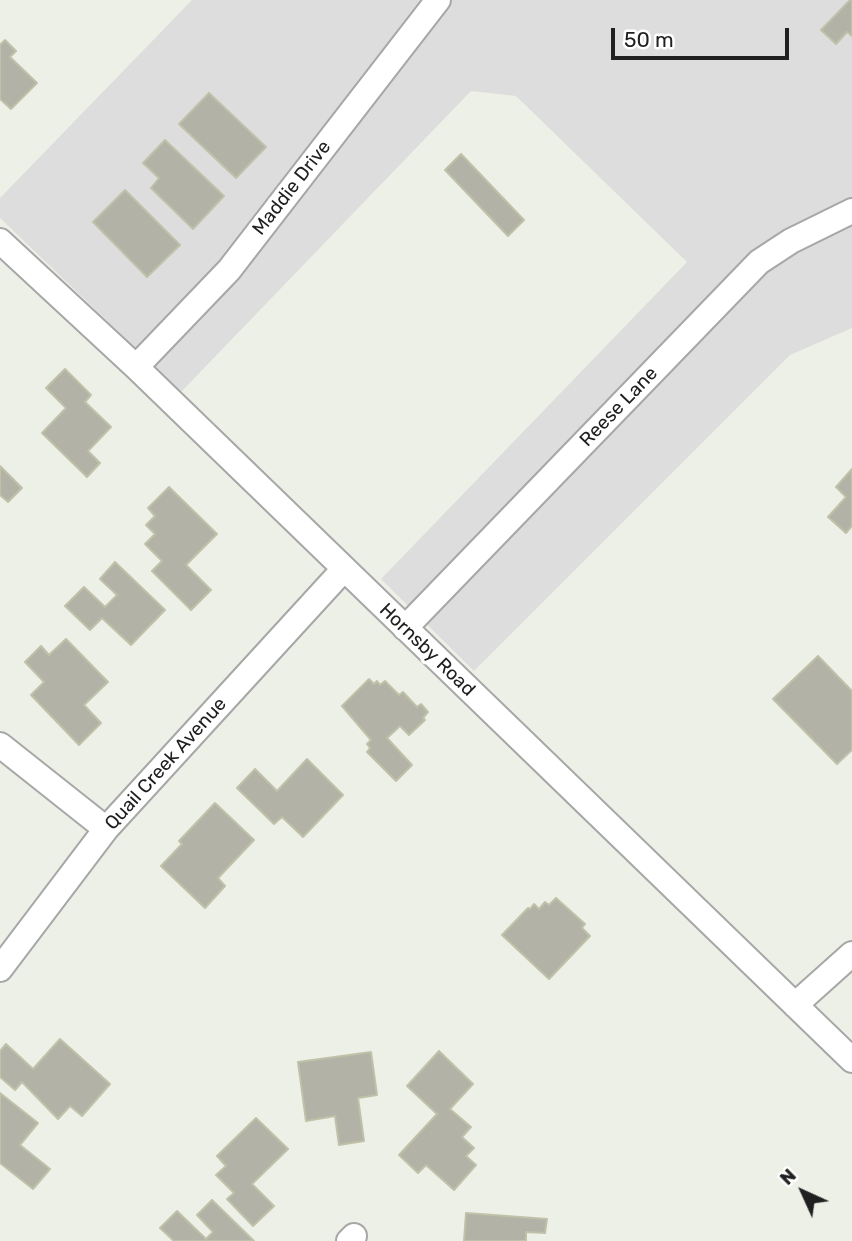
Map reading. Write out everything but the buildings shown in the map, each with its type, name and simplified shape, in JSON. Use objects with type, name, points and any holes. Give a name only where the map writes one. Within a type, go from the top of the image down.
[{"type":"street","name":"Maddie Drive","points":[[136,367],[229,270],[438,0]]},
{"type":"street","name":"Reese Lane","points":[[405,628],[759,262],[791,241],[852,211]]},
{"type":"street","name":"Hornsby Road","points":[[0,241],[136,367],[852,1060]]},
{"type":"street","name":"Quail Creek Avenue","points":[[0,969],[106,829],[344,569]]},
{"type":"street","points":[[0,744],[106,829]]},
{"type":"street","points":[[795,1005],[852,954]]},
{"type":"shaded area","points":[[192,0],[852,0],[852,328],[790,355],[474,671],[381,579],[687,262],[516,96],[471,91],[181,392],[0,218],[0,198]]}]
